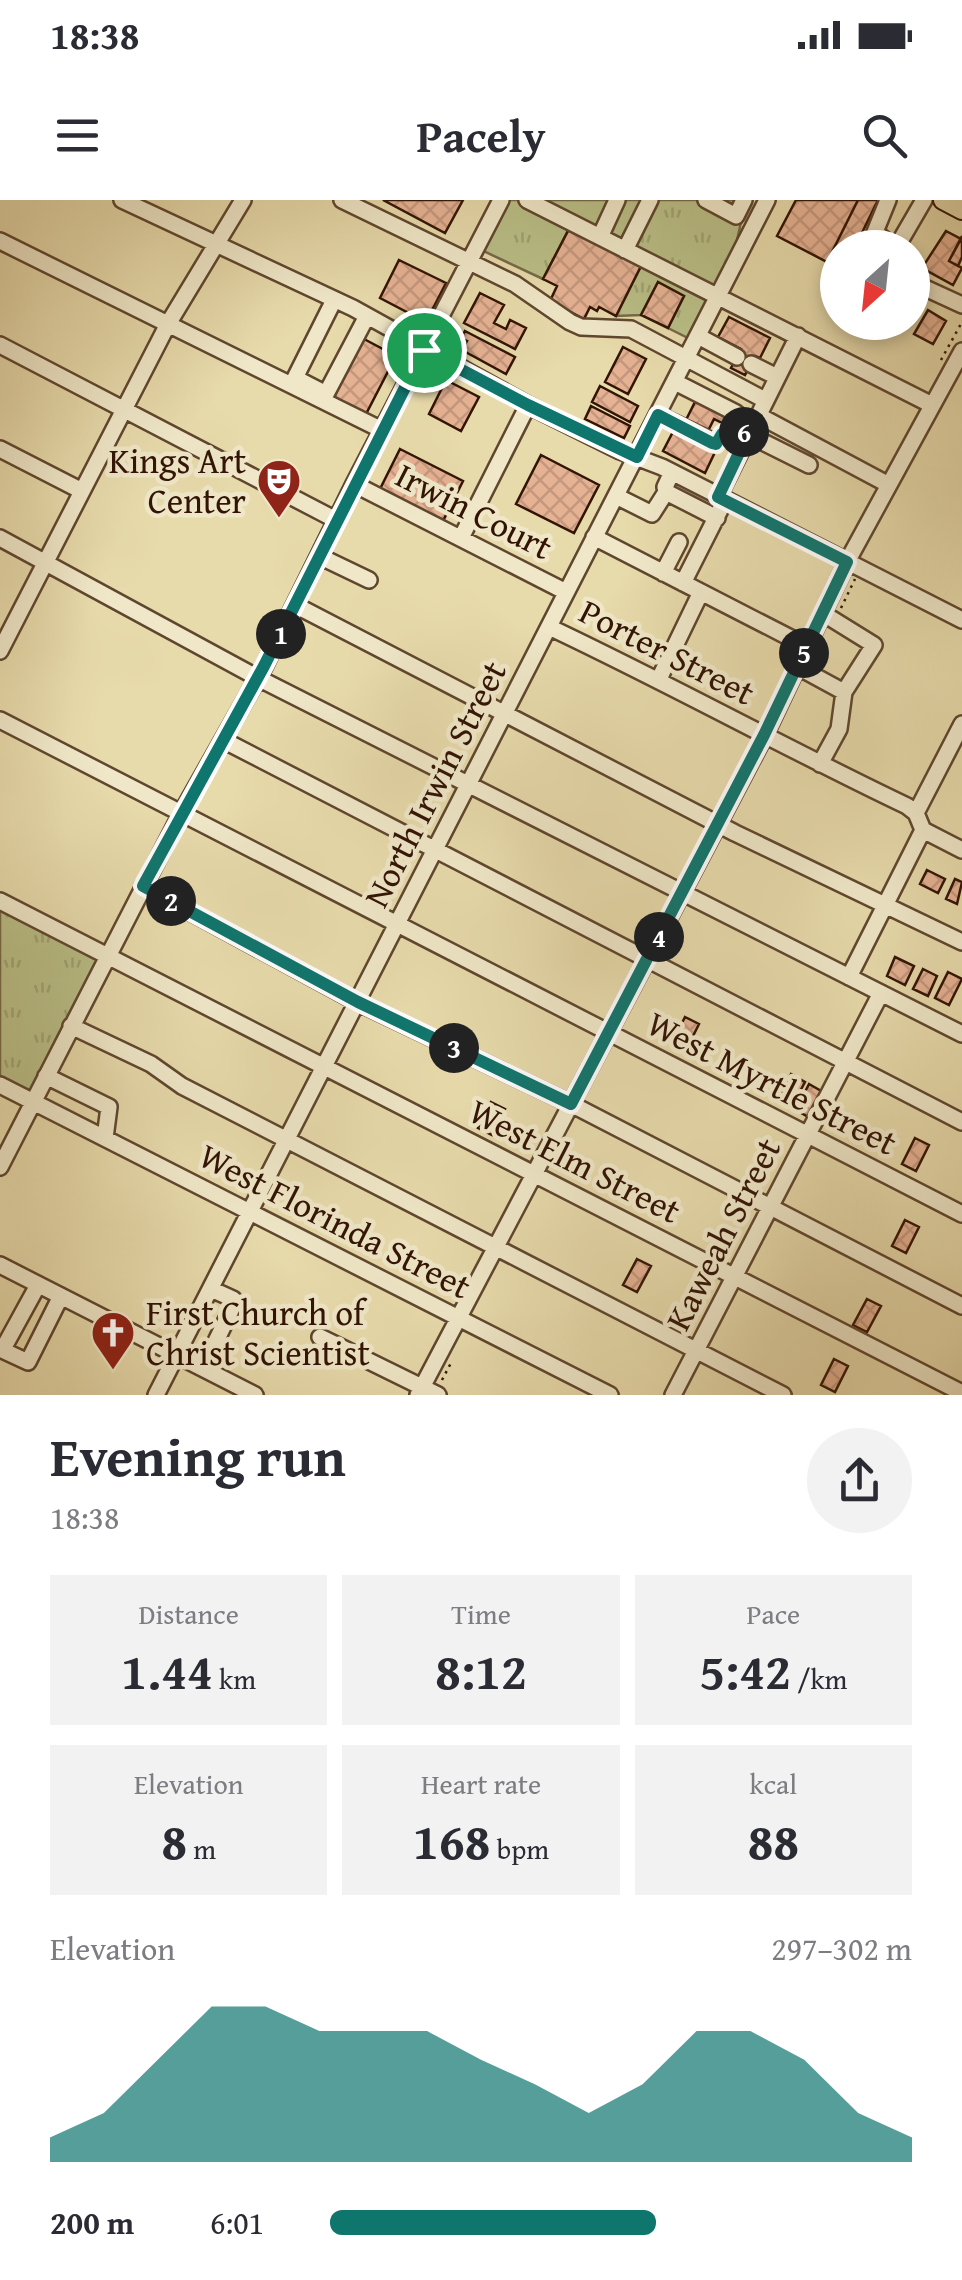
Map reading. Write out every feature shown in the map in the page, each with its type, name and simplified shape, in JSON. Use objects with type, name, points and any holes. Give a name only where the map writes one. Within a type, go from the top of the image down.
[{"type":"main road","points":[[943,200],[962,210]]},
{"type":"street","points":[[122,200],[367,316],[528,405],[672,472],[962,620]]},
{"type":"street","points":[[0,650],[168,324],[243,200]]},
{"type":"street","points":[[342,200],[529,292],[570,322],[582,327],[631,329],[687,358],[889,485]]},
{"type":"street","points":[[0,1166],[180,814],[258,678],[501,200]]},
{"type":"street","points":[[527,200],[932,406]]},
{"type":"street","points":[[600,237],[617,200]]},
{"type":"street","points":[[626,250],[650,200]]},
{"type":"street","points":[[706,200],[736,216],[744,200]]},
{"type":"street","name":"North Irwin Street","points":[[156,1395],[766,200]]},
{"type":"street","points":[[875,230],[888,200]]},
{"type":"street","points":[[907,230],[924,200]]},
{"type":"street","points":[[0,241],[382,430]]},
{"type":"street","points":[[930,290],[962,305]]},
{"type":"street","points":[[334,300],[295,378],[326,394],[367,316]]},
{"type":"street","points":[[698,336],[777,377]]},
{"type":"street","points":[[683,583],[717,518],[741,431],[762,407],[798,336]]},
{"type":"street","points":[[0,345],[336,520]]},
{"type":"street","points":[[420,1391],[764,735],[847,562],[962,351]]},
{"type":"street","points":[[675,382],[736,413],[741,431]]},
{"type":"street","points":[[461,538],[528,405]]},
{"type":"street","points":[[658,415],[716,444],[722,434],[741,431],[809,465]]},
{"type":"street","points":[[0,449],[82,491]]},
{"type":"street","points":[[616,496],[654,514],[672,472]]},
{"type":"street","name":"Irwin Court","points":[[354,484],[566,592]]},
{"type":"street","points":[[666,492],[717,518]]},
{"type":"street","points":[[0,538],[258,678],[962,1034]]},
{"type":"street","points":[[594,538],[808,647]]},
{"type":"street","points":[[663,573],[679,542]]},
{"type":"street","points":[[319,556],[369,580]]},
{"type":"street","points":[[659,678],[701,592]]},
{"type":"street","points":[[295,605],[718,824],[962,942]]},
{"type":"street","points":[[820,764],[839,730],[844,692],[874,646],[824,614]]},
{"type":"street","name":"Porter Street","points":[[549,627],[659,678],[916,813]]},
{"type":"street","points":[[798,667],[844,692]]},
{"type":"street","name":"West Myrtle Street","points":[[0,720],[962,1214]]},
{"type":"street","points":[[962,724],[916,813],[924,830],[962,850]]},
{"type":"street","points":[[222,740],[962,1122]]},
{"type":"street","points":[[948,750],[962,762]]},
{"type":"street","points":[[849,977],[924,830]]},
{"type":"street","points":[[143,886],[358,1002],[571,1104],[962,1306]]},
{"type":"street","name":"West Elm Street","points":[[0,902],[962,1393]]},
{"type":"street","name":"Kaweah Street","points":[[673,1395],[880,993]]},
{"type":"street","points":[[72,1026],[151,1064],[182,1086],[495,1249],[784,1395]]},
{"type":"street","points":[[46,1076],[108,1107],[105,1138]]},
{"type":"street","name":"West Florinda Street","points":[[0,1085],[610,1395]]},
{"type":"street","points":[[0,1265],[255,1395]]},
{"type":"street","points":[[38,1284],[2,1349],[28,1362],[61,1296]]},
{"type":"street","points":[[203,1368],[234,1304],[233,1299],[211,1288]]},
{"type":"street","points":[[320,1337],[420,1391],[438,1395]]},
{"type":"green space","points":[[501,200],[746,200],[722,307],[702,345],[668,328],[684,296],[658,282],[641,315],[616,316],[641,266],[569,229],[543,279],[477,248]]},
{"type":"green space","points":[[0,901],[107,956],[33,1101],[0,1081]]},
{"type":"building","points":[[383,200],[463,200],[445,233]]},
{"type":"building","points":[[796,200],[858,200],[843,230],[820,230],[820,258],[777,236]]},
{"type":"building","points":[[858,200],[878,200],[863,230],[843,230]]},
{"type":"building","points":[[569,229],[641,266],[616,316],[590,307],[584,319],[550,301],[557,286],[543,279]]},
{"type":"building","points":[[946,231],[961,239],[949,261],[962,268],[953,285],[930,272],[930,256]]},
{"type":"building","points":[[962,236],[962,257],[958,266],[949,261]]},
{"type":"building","points":[[399,260],[446,283],[426,322],[380,298]]},
{"type":"building","points":[[658,282],[684,296],[668,328],[641,315]]},
{"type":"building","points":[[480,293],[504,305],[494,323],[506,329],[510,320],[526,328],[515,349],[464,323]]},
{"type":"building","points":[[930,311],[946,321],[933,344],[925,340],[930,340]]},
{"type":"building","points":[[729,317],[770,338],[745,375],[731,368],[741,349],[718,337]]},
{"type":"building","points":[[465,331],[515,357],[506,374],[462,350],[467,341],[461,338]]},
{"type":"building","points":[[364,339],[396,356],[366,414],[334,397]]},
{"type":"building","points":[[623,347],[646,359],[628,394],[605,382]]},
{"type":"building","points":[[446,380],[479,397],[461,431],[429,414]]},
{"type":"building","points":[[600,386],[638,406],[630,422],[592,402]]},
{"type":"building","points":[[696,400],[732,418],[728,426],[714,419],[706,435],[684,424]]},
{"type":"building","points":[[591,406],[630,426],[624,438],[585,419]]},
{"type":"building","points":[[675,428],[716,450],[705,473],[663,451]]},
{"type":"building","points":[[400,449],[463,481],[443,521],[380,489]]},
{"type":"building","points":[[541,455],[599,485],[574,533],[516,504]]},
{"type":"building","points":[[927,870],[945,879],[938,893],[920,884]]},
{"type":"building","points":[[955,879],[962,882],[957,904],[946,899]]},
{"type":"building","points":[[895,957],[914,966],[905,985],[887,976]]},
{"type":"building","points":[[923,969],[937,976],[928,996],[913,989]]},
{"type":"building","points":[[948,972],[962,979],[949,1005],[935,998]]},
{"type":"building","points":[[685,1017],[699,1024],[686,1050],[672,1043]]},
{"type":"building","points":[[791,1074],[805,1082],[791,1108],[778,1100]]},
{"type":"building","points":[[809,1084],[823,1092],[810,1118],[796,1110]]},
{"type":"building","points":[[491,1102],[505,1109],[492,1135],[478,1128]]},
{"type":"building","points":[[915,1138],[929,1145],[916,1171],[902,1164]]},
{"type":"building","points":[[905,1220],[919,1227],[906,1253],[892,1246]]},
{"type":"building","points":[[637,1259],[651,1266],[637,1292],[623,1285]]},
{"type":"building","points":[[867,1299],[881,1306],[867,1332],[853,1325]]},
{"type":"building","points":[[834,1359],[848,1366],[835,1392],[821,1385]]},
{"type":"place","name":"Kings Art Center","points":[[279,519]]},
{"type":"place","name":"First Church of Christ Scientist","points":[[113,1371]]},
{"type":"route","points":[[424,350],[637,457],[658,415],[716,444],[722,434],[734,427],[748,434],[718,497],[847,562],[764,735],[571,1104],[358,1002],[143,886],[264,666],[424,350]]}]
